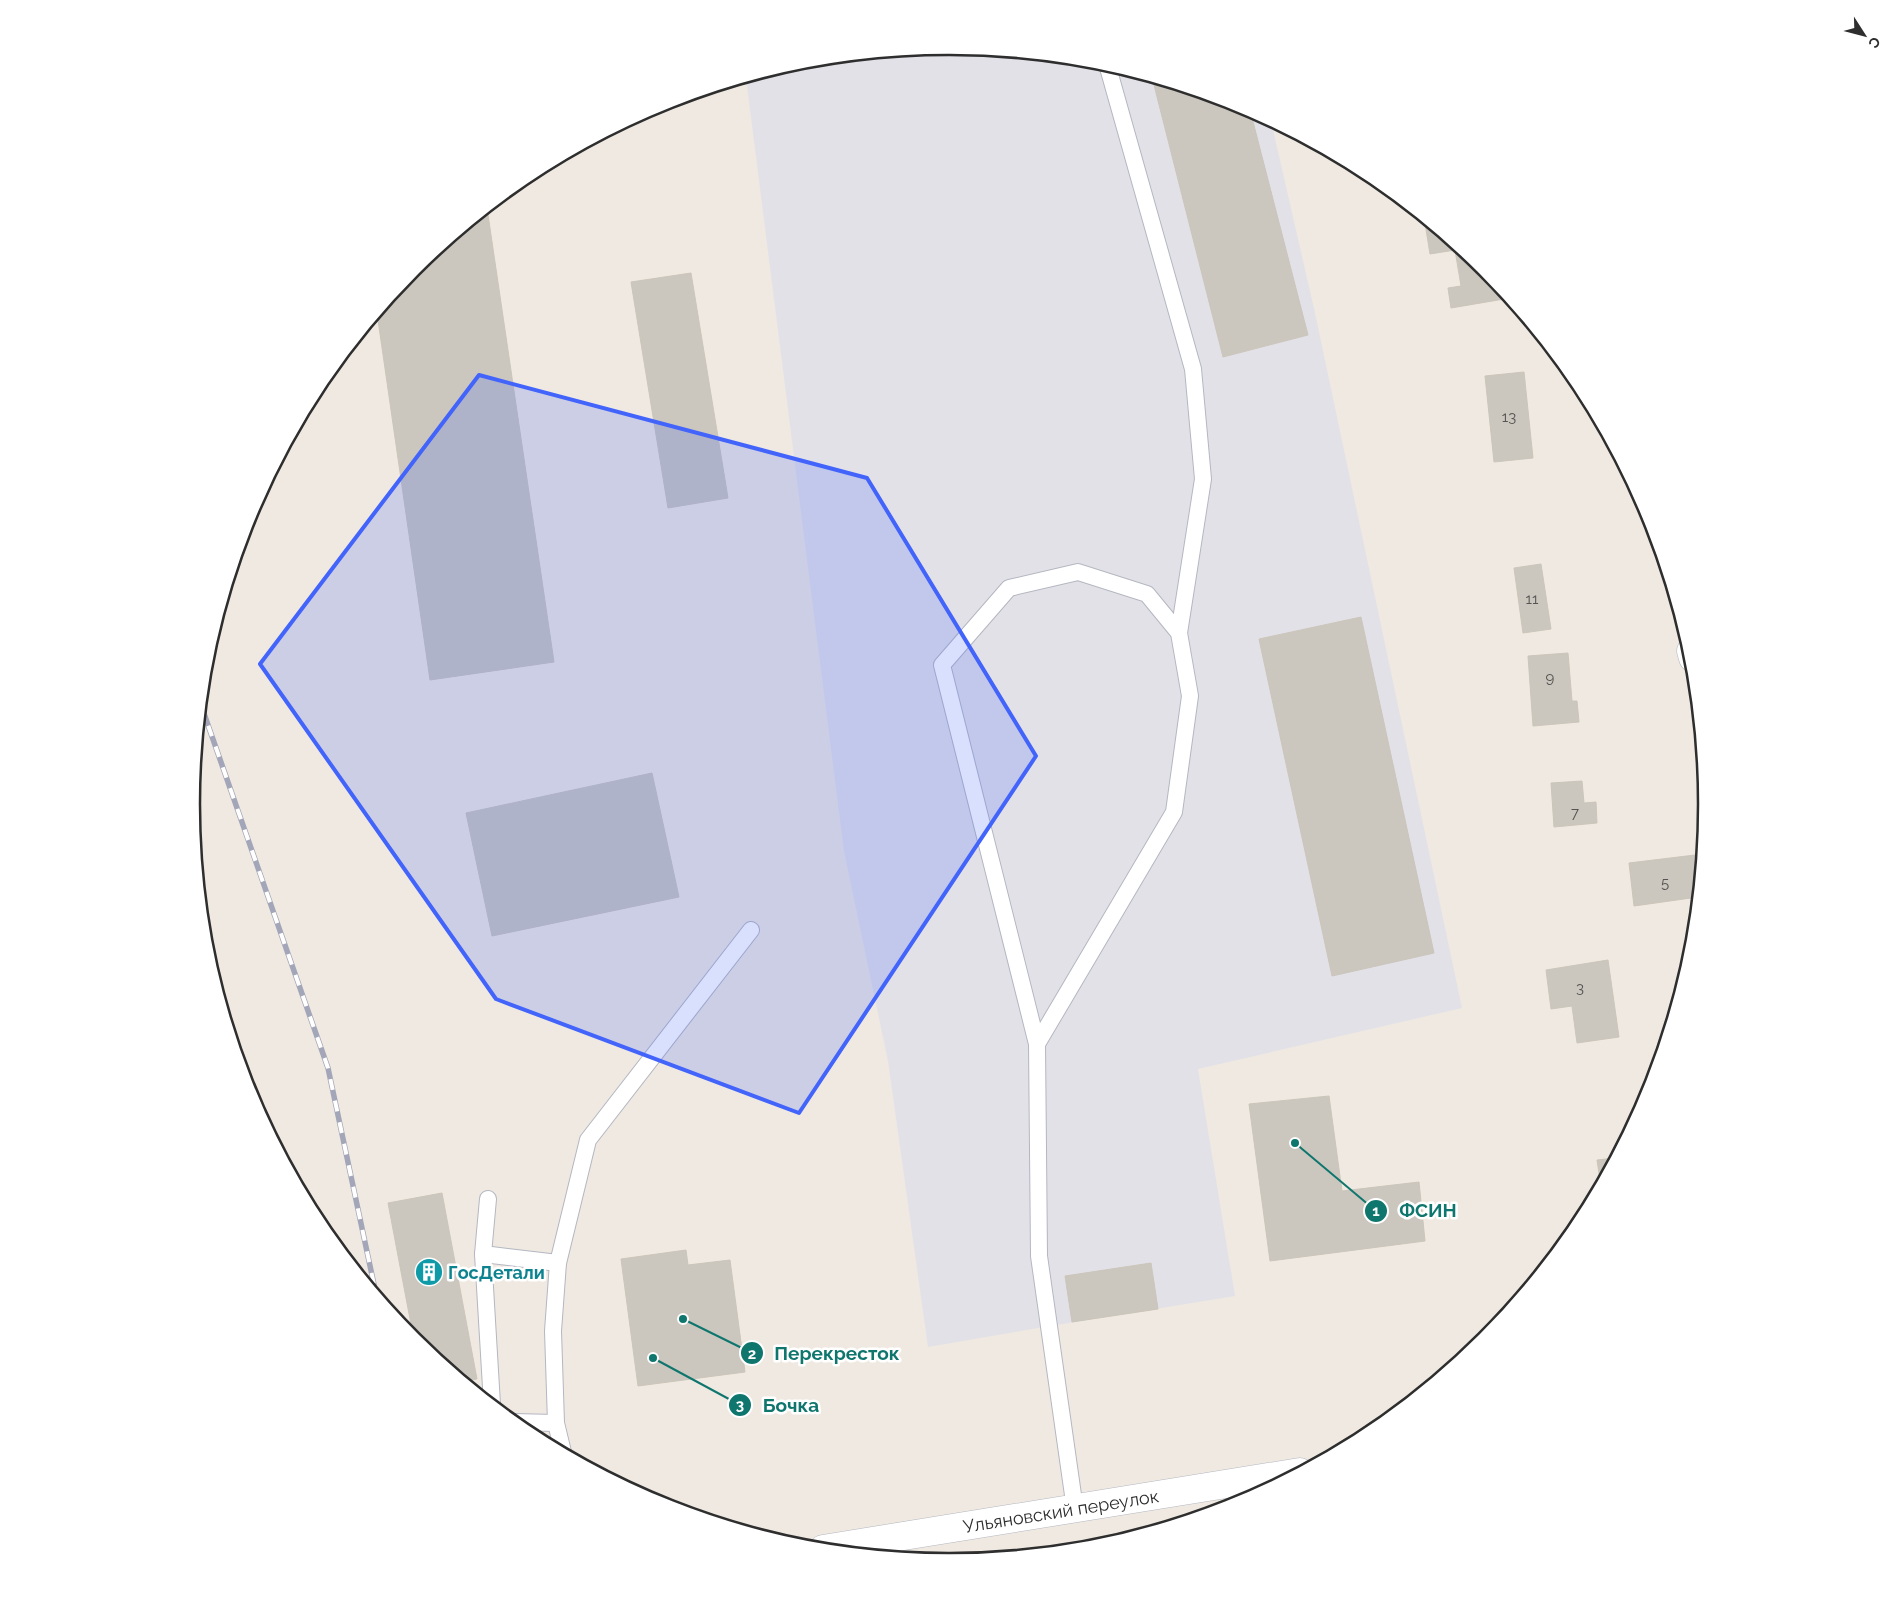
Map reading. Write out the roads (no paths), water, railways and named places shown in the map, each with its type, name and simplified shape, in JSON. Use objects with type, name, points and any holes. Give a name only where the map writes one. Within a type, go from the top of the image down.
[{"type":"main road","name":"Ульяновский переулок","points":[[844,1546],[1283,1475]]},
{"type":"lane","points":[[1037,1044],[1174,812],[1190,696],[1179,633],[1203,479],[1193,369],[1109,72]]},
{"type":"lane","points":[[1075,1509],[1039,1256],[1037,1044],[942,665],[1009,588],[1078,572],[1147,594],[1179,633]]},
{"type":"lane","points":[[561,1444],[556,1423],[553,1331],[558,1263],[588,1140],[751,930]]},
{"type":"lane","points":[[488,1199],[483,1254],[492,1396]]},
{"type":"lane","points":[[483,1254],[558,1263]]},
{"type":"lane","points":[[527,1422],[556,1423]]},
{"type":"railway","points":[[206,719],[328,1068],[374,1283]]},
{"type":"place","name":"ФСИН","points":[[1295,1143]]},
{"type":"place","name":"ГосДетали","points":[[429,1272]]},
{"type":"place","name":"Перекресток","points":[[683,1319]]},
{"type":"place","name":"Бочка","points":[[653,1358]]}]
